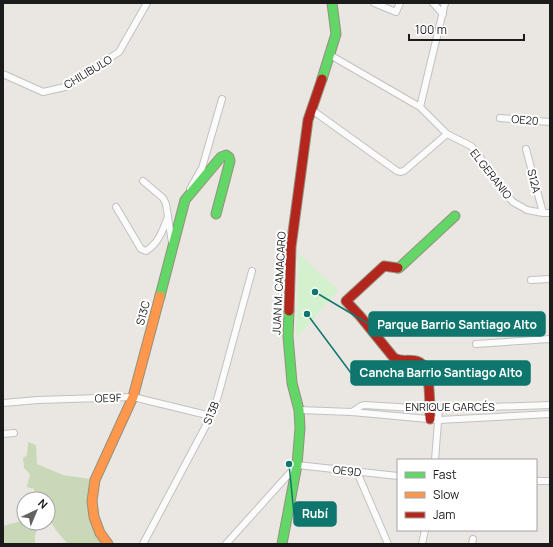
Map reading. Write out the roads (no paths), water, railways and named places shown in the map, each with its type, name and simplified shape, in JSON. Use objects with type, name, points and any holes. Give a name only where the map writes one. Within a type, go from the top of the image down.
[{"type":"street","name":"CHILIBULO","points":[[3,74],[43,92],[65,87],[119,52],[148,3]]},
{"type":"street","name":"JUAN M. CAMACARO","points":[[282,544],[296,465],[300,428],[300,410],[292,382],[288,336],[290,258],[308,120],[336,34],[332,3]]},
{"type":"street","points":[[374,3],[396,12],[400,3]]},
{"type":"street","points":[[433,3],[443,14]]},
{"type":"street","points":[[420,107],[445,3]]},
{"type":"street","name":"EL GERANIO","points":[[330,55],[420,107],[447,134],[471,146],[502,190],[513,202],[527,210],[550,214]]},
{"type":"street","points":[[185,200],[202,168],[222,99]]},
{"type":"street","points":[[312,110],[400,172],[404,171],[447,134]]},
{"type":"street","name":"OE20","points":[[500,118],[550,122]]},
{"type":"street","name":"S12A","points":[[526,149],[543,213]]},
{"type":"street","name":"S13C","points":[[108,544],[100,533],[94,517],[92,501],[95,480],[133,397],[185,200],[221,157],[226,156],[229,157],[230,161],[216,214]]},
{"type":"street","points":[[143,181],[163,198],[166,204],[172,249]]},
{"type":"street","points":[[116,207],[141,249],[146,251],[153,247],[158,240],[168,217]]},
{"type":"street","points":[[435,459],[434,409],[427,373],[423,365],[416,361],[403,361],[394,358],[346,301],[384,266],[399,268],[455,216]]},
{"type":"street","name":"S13B","points":[[143,544],[211,416],[218,396],[252,271]]},
{"type":"street","points":[[531,280],[550,279]]},
{"type":"street","points":[[476,344],[550,339]]},
{"type":"street","name":"OE9F","points":[[3,403],[38,400],[133,397],[211,416]]},
{"type":"street","name":"ENRIQUE GARCÉS","points":[[352,412],[364,405],[434,409],[550,405]]},
{"type":"street","name":"ENRIQUE GARCÉS","points":[[300,410],[352,412],[434,419],[550,414]]},
{"type":"street","points":[[3,434],[14,433]]},
{"type":"street","points":[[226,544],[296,465]]},
{"type":"street","name":"OE9D","points":[[296,465],[397,476]]},
{"type":"street","points":[[357,472],[388,544]]},
{"type":"street","points":[[537,481],[550,481]]},
{"type":"street","points":[[422,544],[424,531]]},
{"type":"place","name":"Parque Barrio Santiago Alto","points":[[315,292]]},
{"type":"place","name":"Cancha Barrio Santiago Alto","points":[[307,314]]},
{"type":"place","name":"Rubí","points":[[289,464]]}]
